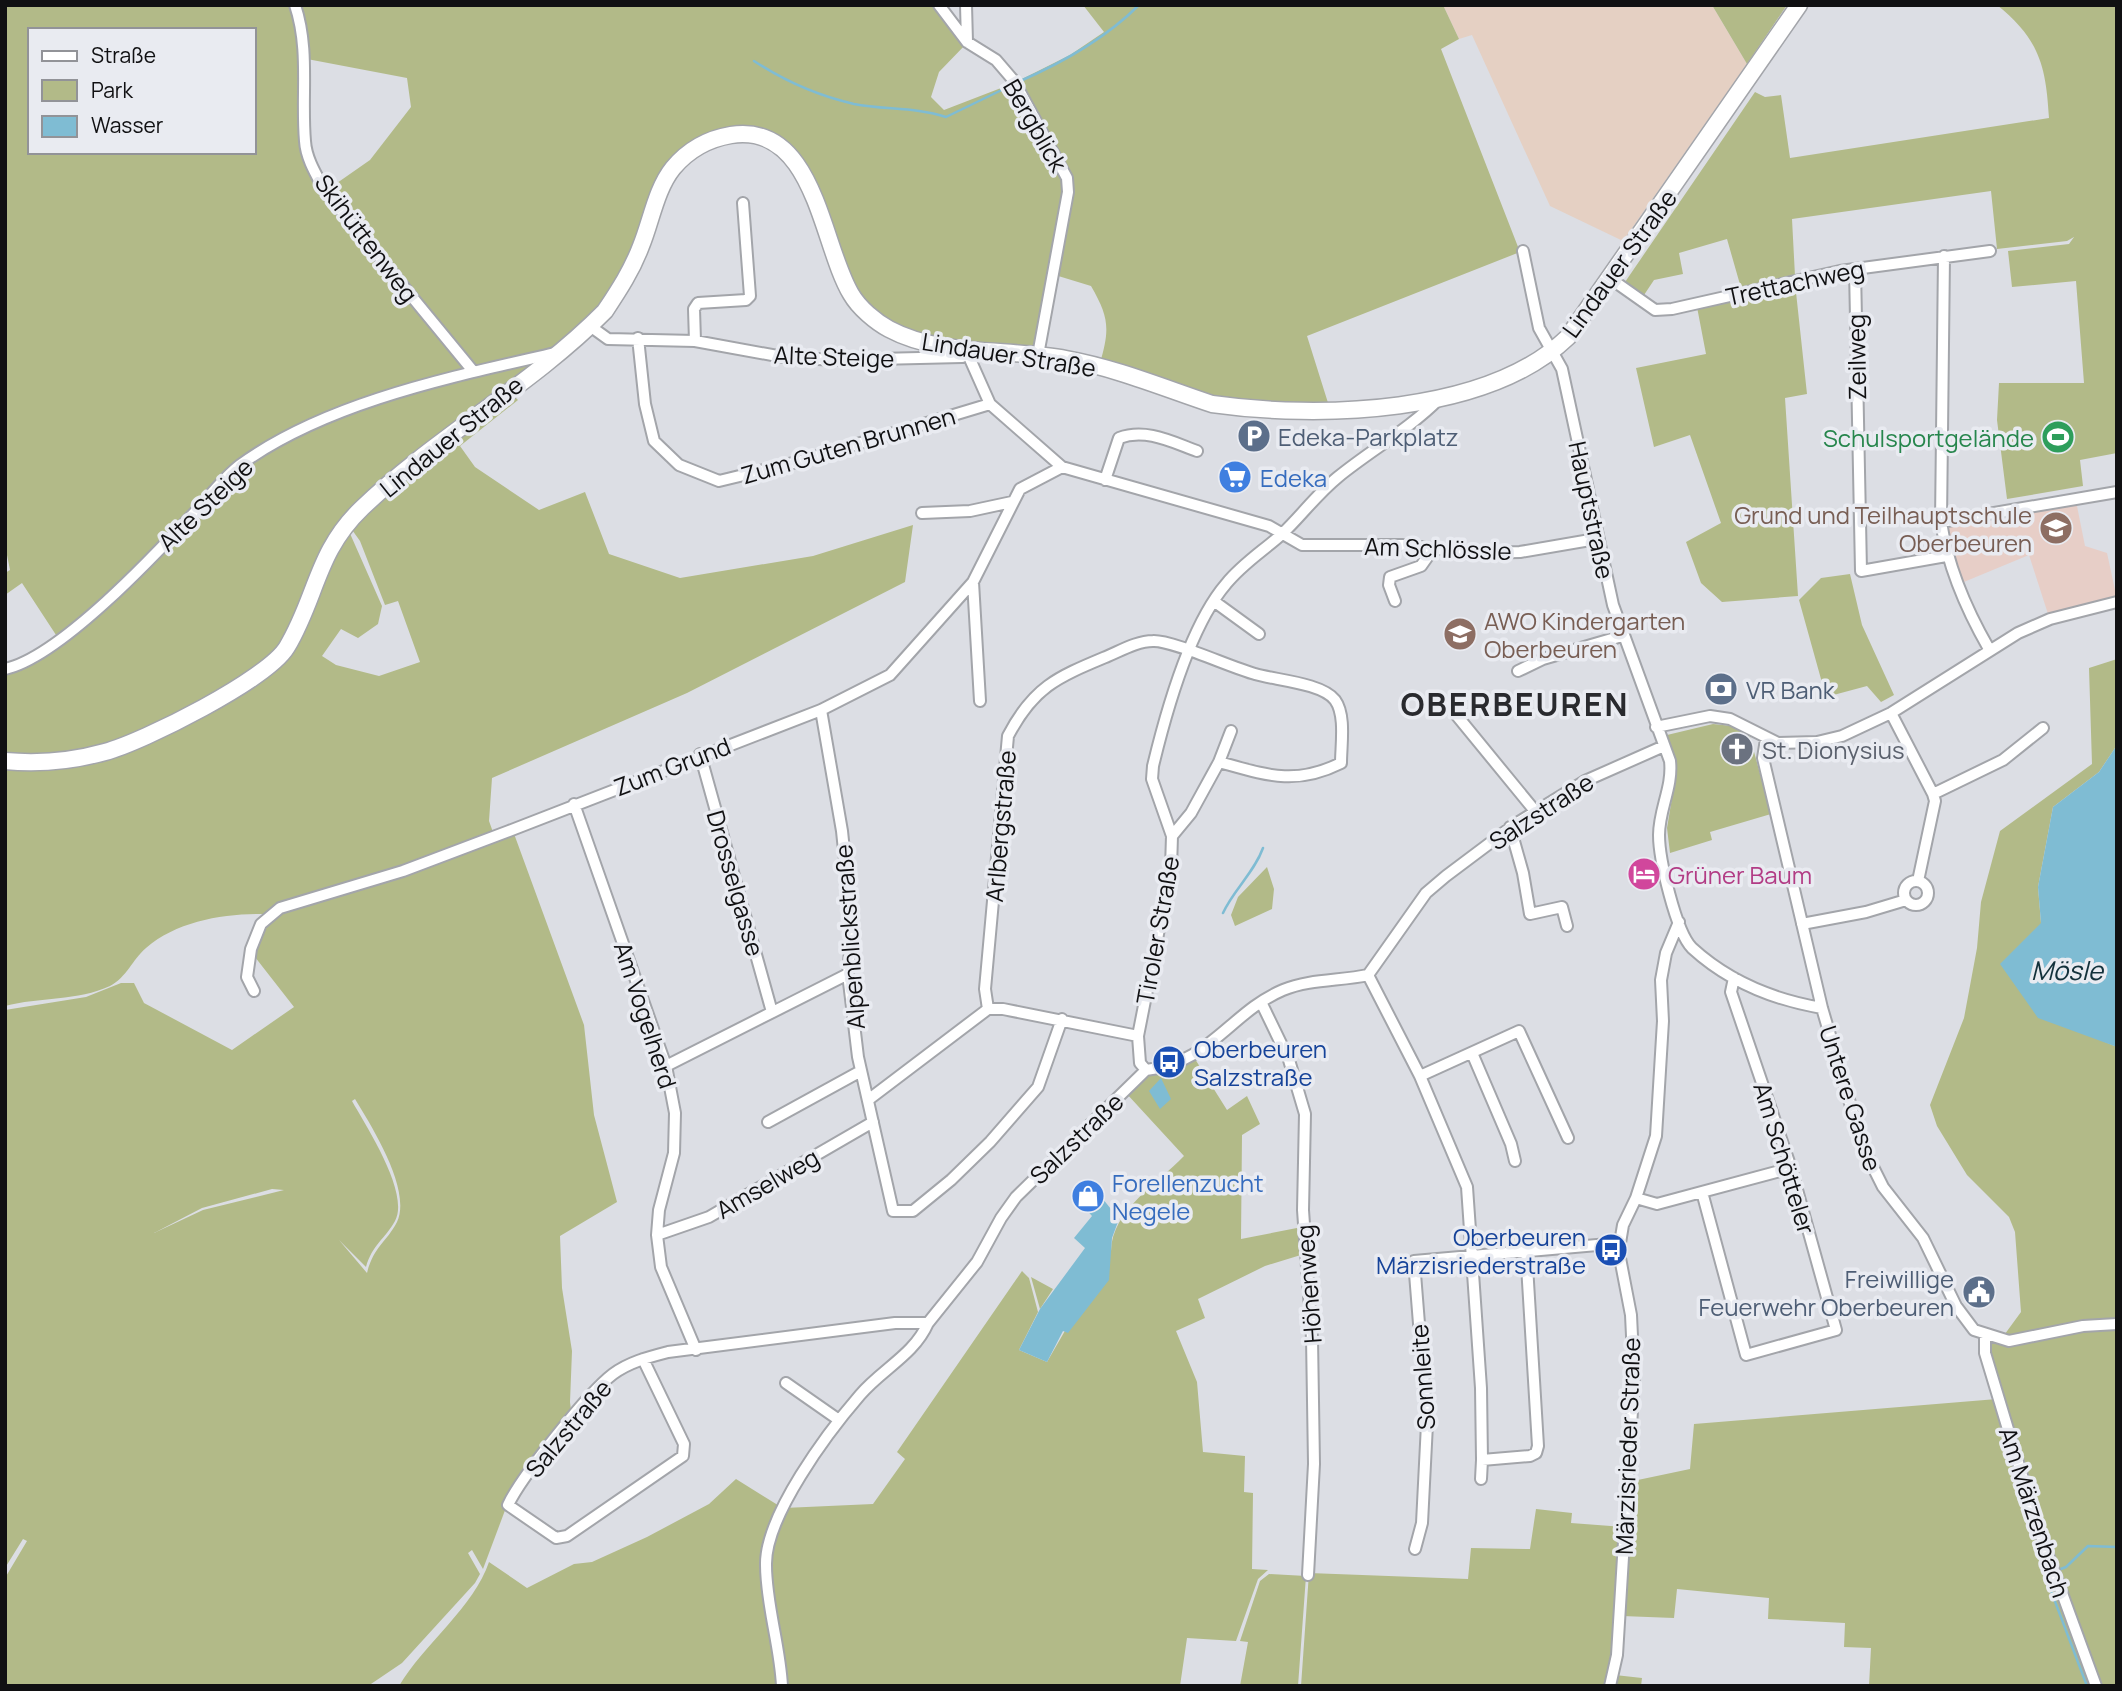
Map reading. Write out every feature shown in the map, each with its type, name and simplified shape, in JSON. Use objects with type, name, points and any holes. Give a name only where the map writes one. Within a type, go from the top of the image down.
[{"type":"main road","name":"Lindauer Straße","points":[[5,761],[71,760],[107,752],[220,697],[271,667],[286,649],[301,621],[324,556],[338,533],[396,479],[590,326],[605,311],[626,279],[671,171],[699,145],[736,134],[772,142],[800,168],[812,189],[852,296],[871,316],[889,329],[916,340],[1038,355],[1097,366],[1212,404],[1340,409],[1416,404],[1492,382],[1552,353],[1582,321],[1798,5]]},
{"type":"street","name":"Skihüttenweg","points":[[295,5],[303,31],[305,143],[311,163],[325,191],[473,371]]},
{"type":"street","name":"Bergblick","points":[[939,5],[967,42],[996,60],[1015,83],[1060,164],[1069,192],[1038,355]]},
{"type":"street","points":[[966,5],[967,42]]},
{"type":"street","points":[[695,341],[694,309],[698,303],[746,300],[750,296],[743,203]]},
{"type":"street","name":"Hauptstraße","points":[[1523,251],[1539,328],[1562,369],[1596,539],[1622,636],[1664,746],[1671,777],[1659,837],[1666,878],[1679,922],[1690,946],[1734,978],[1786,1002],[1822,1008]]},
{"type":"street","name":"Trettachweg","points":[[1611,279],[1655,310],[1855,269],[1990,251]]},
{"type":"street","points":[[1944,256],[1941,522],[1946,556],[1989,649]]},
{"type":"street","name":"Zeilweg","points":[[1855,269],[1861,571],[1946,556]]},
{"type":"street","name":"Alte Steige","points":[[590,326],[608,338],[695,341],[783,357],[835,360],[961,357],[972,349]]},
{"type":"street","name":"Zum Guten Brunnen","points":[[638,338],[645,404],[654,441],[680,465],[719,481],[801,461],[990,404]]},
{"type":"street","points":[[972,349],[970,359],[990,404],[1062,467]]},
{"type":"street","name":"Alte Steige","points":[[5,669],[22,665],[59,642],[165,543],[237,467],[269,446],[296,431],[377,401],[473,371],[555,353]]},
{"type":"street","name":"Tiroler Straße","points":[[1146,1070],[1140,1063],[1138,1036],[1171,867],[1172,836],[1152,779],[1174,688],[1223,586],[1239,569],[1281,535],[1337,478],[1409,428],[1438,399]]},
{"type":"street","points":[[1105,481],[1119,438],[1130,434],[1150,436],[1197,451]]},
{"type":"street","name":"Am Schlössle","points":[[1062,467],[1269,526],[1302,545],[1402,545],[1433,549],[1520,552],[1596,539]]},
{"type":"street","name":"Zum Grund","points":[[254,990],[247,976],[251,949],[261,924],[280,908],[403,871],[700,754],[821,710],[890,675],[973,582],[1020,489],[1030,481],[1062,467]]},
{"type":"street","points":[[1941,522],[2117,492]]},
{"type":"street","points":[[922,513],[970,511],[1012,502]]},
{"type":"street","points":[[1395,601],[1389,585],[1390,577],[1421,566],[1429,559],[1433,549]]},
{"type":"street","points":[[973,582],[980,701]]},
{"type":"street","points":[[1215,602],[1259,634]]},
{"type":"street","points":[[1656,727],[1710,716],[1730,719],[1778,743],[1817,742],[1842,736],[1891,713],[1989,649],[2050,619],[2117,602]]},
{"type":"street","points":[[1518,671],[1543,659],[1622,636]]},
{"type":"street","name":"Arlbergstraße","points":[[988,1009],[985,989],[1008,736],[1021,710],[1056,677],[1137,644],[1155,640],[1254,674],[1324,691],[1336,701],[1340,717],[1341,763],[1317,775],[1272,776],[1219,762]]},
{"type":"street","points":[[1449,706],[1535,811]]},
{"type":"street","name":"Alpenblickstraße","points":[[821,710],[842,831],[852,928],[848,974],[861,1071],[892,1212],[913,1211],[951,1180],[990,1142],[1037,1088],[1062,1019]]},
{"type":"street","points":[[1891,713],[1935,801],[1918,881]]},
{"type":"street","points":[[1933,794],[1947,790],[2003,760],[2043,728]]},
{"type":"street","points":[[1172,836],[1191,813],[1219,762],[1231,731]]},
{"type":"street","name":"Untere Gasse","points":[[1766,739],[1763,758],[1822,1008],[1872,1171],[1923,1238],[1966,1322],[1985,1335]]},
{"type":"street","name":"Salzstraße","points":[[1368,975],[1426,893],[1510,827],[1600,774],[1664,746]]},
{"type":"street","name":"Drosselgasse","points":[[700,754],[772,1012]]},
{"type":"street","name":"Am Vogelherd","points":[[574,804],[666,1066],[675,1112],[674,1153],[659,1210],[657,1235],[661,1267],[696,1350]]},
{"type":"street","points":[[1510,827],[1523,873],[1530,914],[1562,907],[1567,926]]},
{"type":"street","points":[[1802,924],[1866,912],[1906,900],[1917,905],[1927,898],[1926,887],[1918,881]]},
{"type":"street","points":[[1906,900],[1903,892],[1906,885],[1918,881]]},
{"type":"street","name":"Märzisrieder Straße","points":[[1610,1686],[1617,1656],[1634,1378],[1631,1315],[1620,1258],[1620,1243],[1623,1225],[1636,1198],[1656,1136],[1663,1021],[1661,980],[1667,953],[1679,922]]},
{"type":"street","points":[[666,1066],[848,974]]},
{"type":"street","points":[[1146,1070],[1174,1066],[1189,1059],[1261,1002],[1284,990],[1368,975],[1420,1076],[1467,1187],[1481,1388],[1481,1479]]},
{"type":"street","name":"Am Schötteler","points":[[1702,1192],[1746,1355],[1836,1330],[1791,1168],[1731,992],[1734,978]]},
{"type":"street","name":"Höhenweg","points":[[1261,1002],[1289,1060],[1305,1114],[1303,1210],[1312,1338],[1314,1464],[1308,1574]]},
{"type":"street","points":[[868,1100],[988,1009],[1062,1019],[1138,1036]]},
{"type":"street","points":[[1420,1076],[1519,1031],[1568,1138]]},
{"type":"street","points":[[1472,1054],[1511,1144],[1514,1161]]},
{"type":"street","name":"Salzstraße","points":[[643,1359],[684,1444],[683,1456],[561,1539],[508,1505],[530,1470],[598,1388],[613,1374],[643,1359],[895,1322],[928,1323],[977,1262],[1016,1197],[1146,1070]]},
{"type":"street","points":[[768,1122],[861,1071]]},
{"type":"street","name":"Amselweg","points":[[657,1235],[709,1217],[873,1122]]},
{"type":"street","points":[[1636,1198],[1657,1204],[1791,1168]]},
{"type":"street","name":"Sonnleite","points":[[1415,1549],[1422,1523],[1427,1424],[1413,1261],[1526,1249],[1620,1243]]},
{"type":"street","points":[[1482,1460],[1530,1457],[1536,1453],[1538,1446],[1526,1249]]},
{"type":"street","points":[[782,1686],[766,1567],[769,1538],[782,1507],[839,1419],[877,1375],[913,1346],[928,1323]]},
{"type":"street","points":[[1985,1335],[2009,1341],[2083,1326],[2117,1324]]},
{"type":"street","name":"Am Märzenbach","points":[[1985,1335],[1985,1353],[2036,1522],[2096,1686]]},
{"type":"street","points":[[786,1383],[839,1419]]},
{"type":"shaded area","points":[[1443,5],[1712,5],[1747,64],[1623,241],[1550,206],[1472,35],[1459,39]]},
{"type":"shaded area","points":[[2076,501],[2085,546],[2107,553],[2117,599],[2049,617],[2029,555],[1959,584],[1943,523]]},
{"type":"green space","points":[[5,5],[937,5],[967,43],[939,72],[931,97],[944,110],[1014,83],[1065,178],[1037,350],[918,337],[891,326],[855,294],[815,187],[754,132],[681,153],[636,246],[601,308],[551,351],[468,370],[268,444],[58,638],[22,583],[5,595],[5,573],[10,570],[5,545]],"holes":[[[307,59],[407,78],[411,107],[370,160],[327,190],[306,142]]]},
{"type":"green space","points":[[1083,5],[1443,5],[1459,39],[1441,49],[1520,252],[1307,336],[1329,406],[1233,403],[1100,363],[1106,323],[1097,297],[1091,286],[1055,275],[1070,192],[1016,82],[1070,55],[1104,32]]},
{"type":"green space","points":[[1712,5],[1787,5],[1747,64]]},
{"type":"green space","points":[[1997,5],[2117,5],[2117,453],[2080,460],[2083,486],[2007,499],[1997,420],[1999,383],[2084,383],[2076,281],[2012,287],[2008,251],[2069,244],[2074,237],[2067,241],[1997,249],[1991,191],[1792,219],[1795,276],[1741,288],[1727,239],[1679,253],[1683,274],[1654,280],[1642,298],[1623,285],[1755,92],[1765,97],[1781,95],[1790,158],[2049,118],[2046,83],[2038,54],[2022,30]]},
{"type":"green space","points":[[1795,283],[1807,394],[1785,398],[1798,596],[1722,602],[1701,583],[1686,542],[1721,523],[1690,435],[1654,447],[1636,368],[1706,354],[1697,307]]},
{"type":"green space","points":[[538,359],[392,474],[333,529],[318,554],[296,619],[266,665],[145,731],[72,755],[5,757],[5,671],[40,657],[239,468],[297,432],[378,403],[473,374]]},
{"type":"green space","points":[[511,393],[518,400],[460,446],[475,467],[539,510],[585,492],[609,554],[680,578],[813,556],[913,525],[905,582],[687,693],[492,778],[489,821],[494,835],[268,914],[220,917],[188,925],[159,938],[146,948],[121,978],[98,991],[5,1006],[5,765],[72,764],[274,669],[348,529],[382,606],[378,624],[358,638],[341,629],[322,656],[336,665],[379,676],[420,662],[398,601],[385,605],[360,541],[350,527],[366,510]]},
{"type":"green space","points":[[1850,574],[1862,625],[1894,695],[1881,702],[1867,686],[1826,697],[1799,600],[1821,578]]},
{"type":"green space","points":[[2117,659],[2117,745],[2099,772],[2053,807],[2038,887],[2041,923],[2079,1031],[2117,1047],[2117,1321],[2002,1338],[2021,1312],[2015,1232],[2009,1217],[1967,1175],[1937,1126],[1930,1105],[1964,1018],[1977,948],[1981,902],[2000,831],[2092,764],[2089,668]]},
{"type":"green space","points":[[1713,724],[1732,726],[1750,737],[1771,814],[1710,832],[1712,840],[1670,853],[1667,828],[1676,774],[1667,735]]},
{"type":"green space","points":[[513,831],[584,1025],[594,1115],[617,1202],[560,1236],[562,1288],[572,1351],[572,1418],[510,1497],[483,1569],[472,1550],[468,1553],[480,1574],[475,1583],[402,1663],[368,1686],[5,1686],[5,1578],[27,1541],[23,1539],[5,1568],[5,1010],[86,997],[121,983],[134,983],[144,1003],[232,1050],[294,1007],[251,952],[269,917]],"holes":[[[355,1099],[388,1159],[399,1193],[400,1209],[397,1222],[373,1257],[367,1273],[339,1240],[366,1267],[375,1248],[395,1221],[398,1209],[397,1194],[385,1161],[352,1101]],[[272,1189],[284,1190],[203,1210],[154,1233],[202,1208]]]},
{"type":"green space","points":[[1267,867],[1274,889],[1272,909],[1235,926],[1231,915],[1238,897]]},
{"type":"green space","points":[[1195,1059],[1227,1110],[1247,1096],[1260,1124],[1242,1135],[1241,1239],[1302,1227],[1304,1254],[1265,1266],[1198,1299],[1205,1318],[1176,1331],[1197,1382],[1203,1452],[1245,1456],[1244,1492],[1253,1493],[1252,1569],[1268,1570],[1258,1579],[1236,1641],[1187,1638],[1180,1686],[784,1686],[768,1567],[784,1508],[873,1504],[905,1459],[897,1452],[1022,1271],[1029,1278],[1038,1312],[1019,1350],[1047,1362],[1111,1251],[1113,1236],[1127,1210],[1184,1156],[1126,1093],[1148,1072],[1173,1068]]},
{"type":"green space","points":[[1031,1277],[1053,1289],[1040,1309]]},
{"type":"green space","points":[[2117,1326],[2117,1686],[2098,1686],[2016,1454],[1987,1338]]},
{"type":"green space","points":[[1997,1399],[2094,1686],[1869,1686],[1871,1648],[1844,1647],[1845,1623],[1768,1619],[1769,1598],[1677,1589],[1674,1618],[1622,1616],[1633,1481],[1690,1469],[1694,1424]]},
{"type":"green space","points":[[736,1479],[781,1507],[767,1537],[780,1686],[399,1686],[409,1670],[461,1610],[482,1579],[489,1562],[527,1588],[574,1564],[592,1562],[647,1537],[709,1504]]},
{"type":"green space","points":[[1536,1509],[1572,1513],[1571,1523],[1624,1527],[1615,1656],[1608,1686],[1301,1686],[1309,1573],[1468,1579],[1471,1548],[1530,1549]]},
{"type":"green space","points":[[1269,1574],[1306,1576],[1298,1686],[1240,1686],[1248,1642],[1240,1641],[1260,1581]]},
{"type":"green space","points":[[1615,1675],[1642,1678],[1641,1686],[1613,1686]]},
{"type":"water","name":"Mösle","points":[[2117,745],[2117,1047],[2038,1018],[2000,964],[2041,923],[2038,887],[2053,807],[2099,772]]},
{"type":"water","points":[[1161,1078],[1171,1099],[1160,1109],[1149,1091]]},
{"type":"water","points":[[1090,1183],[1119,1219],[1112,1238],[1109,1280],[1068,1333],[1063,1331],[1047,1362],[1019,1350],[1040,1309],[1085,1248],[1074,1238],[1092,1216],[1074,1196]]},
{"type":"waterway","points":[[1018,82],[1082,49],[1112,29],[1139,5]]},
{"type":"waterway","points":[[754,61],[802,87],[841,101],[946,117],[1012,85]]},
{"type":"waterway","points":[[1223,913],[1263,848]]},
{"type":"waterway","points":[[2058,1570],[2066,1567],[2088,1546],[2117,1547]]},
{"type":"waterway","points":[[2048,1573],[2045,1575],[2087,1686]]},
{"type":"place","name":"Edeka-Parkplatz","points":[[1254,436]]},
{"type":"place","name":"Schulsportgelände","points":[[2058,437]]},
{"type":"place","name":"Edeka","points":[[1235,477]]},
{"type":"place","name":"Grund und Teilhauptschule Oberbeuren","points":[[2056,528]]},
{"type":"place","name":"AWO Kindergarten Oberbeuren","points":[[1460,634]]},
{"type":"place","name":"VR Bank","points":[[1721,689]]},
{"type":"place","name":"St. Dionysius","points":[[1737,749]]},
{"type":"place","name":"Grüner Baum","points":[[1644,874]]},
{"type":"place","name":"Oberbeuren Salzstraße","points":[[1169,1062]]},
{"type":"place","name":"Forellenzucht Negele","points":[[1088,1196]]},
{"type":"place","name":"Oberbeuren Märzisriederstraße","points":[[1611,1250]]},
{"type":"place","name":"Freiwillige Feuerwehr Oberbeuren","points":[[1979,1292]]},
{"type":"district","name":"OBERBEUREN","points":[[1515,704]]}]
